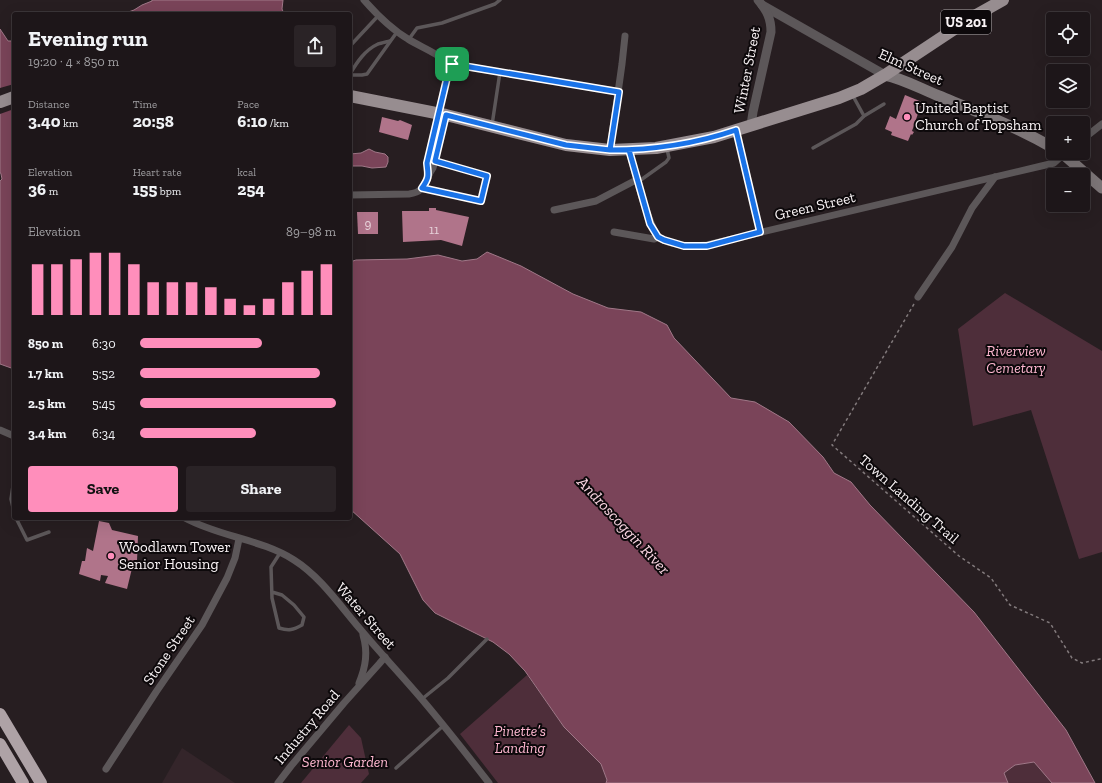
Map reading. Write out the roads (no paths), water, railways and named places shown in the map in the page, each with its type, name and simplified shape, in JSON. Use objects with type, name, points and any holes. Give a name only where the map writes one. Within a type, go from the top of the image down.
[{"type":"highway","points":[[0,714],[41,783]]},
{"type":"highway","points":[[0,744],[23,783]]},
{"type":"main road","name":"US 201","points":[[885,75],[971,18],[1002,0]]},
{"type":"main road","points":[[352,96],[442,114],[566,145],[610,150],[629,150],[666,146],[714,137],[840,98],[861,89],[885,75]]},
{"type":"main road","name":"Elm Street","points":[[885,75],[898,78],[993,118],[1030,134],[1046,144]]},
{"type":"main road","points":[[0,102],[12,98]]},
{"type":"main road","points":[[1072,160],[1102,188]]},
{"type":"street","points":[[352,195],[409,194],[415,193],[422,188],[433,168],[435,161],[447,78],[446,63],[440,57],[397,32],[378,16],[364,0]]},
{"type":"street","name":"Elm Street","points":[[760,2],[885,75]]},
{"type":"street","name":"Winter Street","points":[[751,125],[771,32],[771,22],[768,13],[760,2]]},
{"type":"street","points":[[610,150],[619,92],[625,36]]},
{"type":"street","points":[[446,63],[619,92]]},
{"type":"street","points":[[429,174],[427,163],[434,128],[442,114]]},
{"type":"street","points":[[1090,133],[1102,124]]},
{"type":"street","points":[[736,130],[760,232]]},
{"type":"street","points":[[629,150],[650,224],[658,237]]},
{"type":"street","name":"Green Street","points":[[614,232],[654,239],[658,237],[684,246],[707,246],[760,232],[1054,163],[1057,160]]},
{"type":"street","points":[[918,297],[952,247],[972,208],[995,177]]},
{"type":"street","points":[[554,210],[596,201],[638,181]]},
{"type":"street","points":[[0,430],[12,435]]},
{"type":"street","name":"Water Street","points":[[189,520],[208,529],[264,545],[281,552],[309,571],[422,699],[489,783]]},
{"type":"street","name":"Stone Street","points":[[106,769],[202,625],[227,578],[235,558],[239,539]]},
{"type":"street","name":"Industry Road","points":[[357,688],[363,674],[365,663],[366,648],[361,631]]},
{"type":"street","name":"Industry Road","points":[[278,783],[357,688],[385,657]]},
{"type":"lane","points":[[409,39],[417,28],[442,23],[495,4],[500,0]]},
{"type":"lane","points":[[352,44],[378,16]]},
{"type":"lane","points":[[352,74],[367,74],[397,32]]},
{"type":"lane","points":[[352,70],[365,52],[378,44],[390,42]]},
{"type":"lane","points":[[492,126],[500,72]]},
{"type":"lane","points":[[851,93],[864,116]]},
{"type":"lane","points":[[813,148],[856,124],[864,116],[884,104]]},
{"type":"lane","points":[[638,181],[670,158],[666,146]]},
{"type":"lane","points":[[422,188],[481,201],[487,176],[435,161]]},
{"type":"lane","points":[[12,492],[12,503]]},
{"type":"lane","points":[[17,520],[27,540],[49,532]]},
{"type":"lane","points":[[272,592],[282,595],[294,605],[304,617],[302,625],[295,629],[288,630],[279,628],[272,598],[271,567],[281,552]]},
{"type":"lane","points":[[422,699],[448,678],[487,639]]},
{"type":"lane","points":[[396,768],[443,726]]},
{"type":"water","points":[[283,0],[283,12],[128,12],[152,1]]},
{"type":"water","points":[[0,29],[8,41],[12,41],[12,368],[0,364],[0,181],[2,179],[0,172]]},
{"type":"water","points":[[369,149],[385,154],[388,157],[386,167],[372,168],[352,166],[352,154],[361,153]]},
{"type":"water","name":"Androscoggin River","points":[[487,252],[521,266],[573,294],[608,308],[641,312],[667,325],[674,338],[731,398],[755,402],[789,422],[823,457],[834,473],[851,482],[870,505],[974,612],[1066,730],[1095,783],[1052,783],[1034,762],[1015,765],[1004,773],[1008,783],[606,783],[607,780],[601,764],[564,727],[525,671],[509,654],[493,642],[435,613],[423,600],[400,554],[352,511],[352,261],[407,259],[438,255],[462,261],[477,259]]},
{"type":"place","name":"United Baptist Church of Topsham","points":[[907,117]]},
{"type":"place","name":"Woodlawn Tower Senior Housing","points":[[111,556]]},
{"type":"park label","name":"Riverview Cemetary","points":[[1016,360]]},
{"type":"park label","name":"Pinette’s Landing","points":[[520,740]]},
{"type":"park label","name":"Senior Garden","points":[[345,762]]}]
